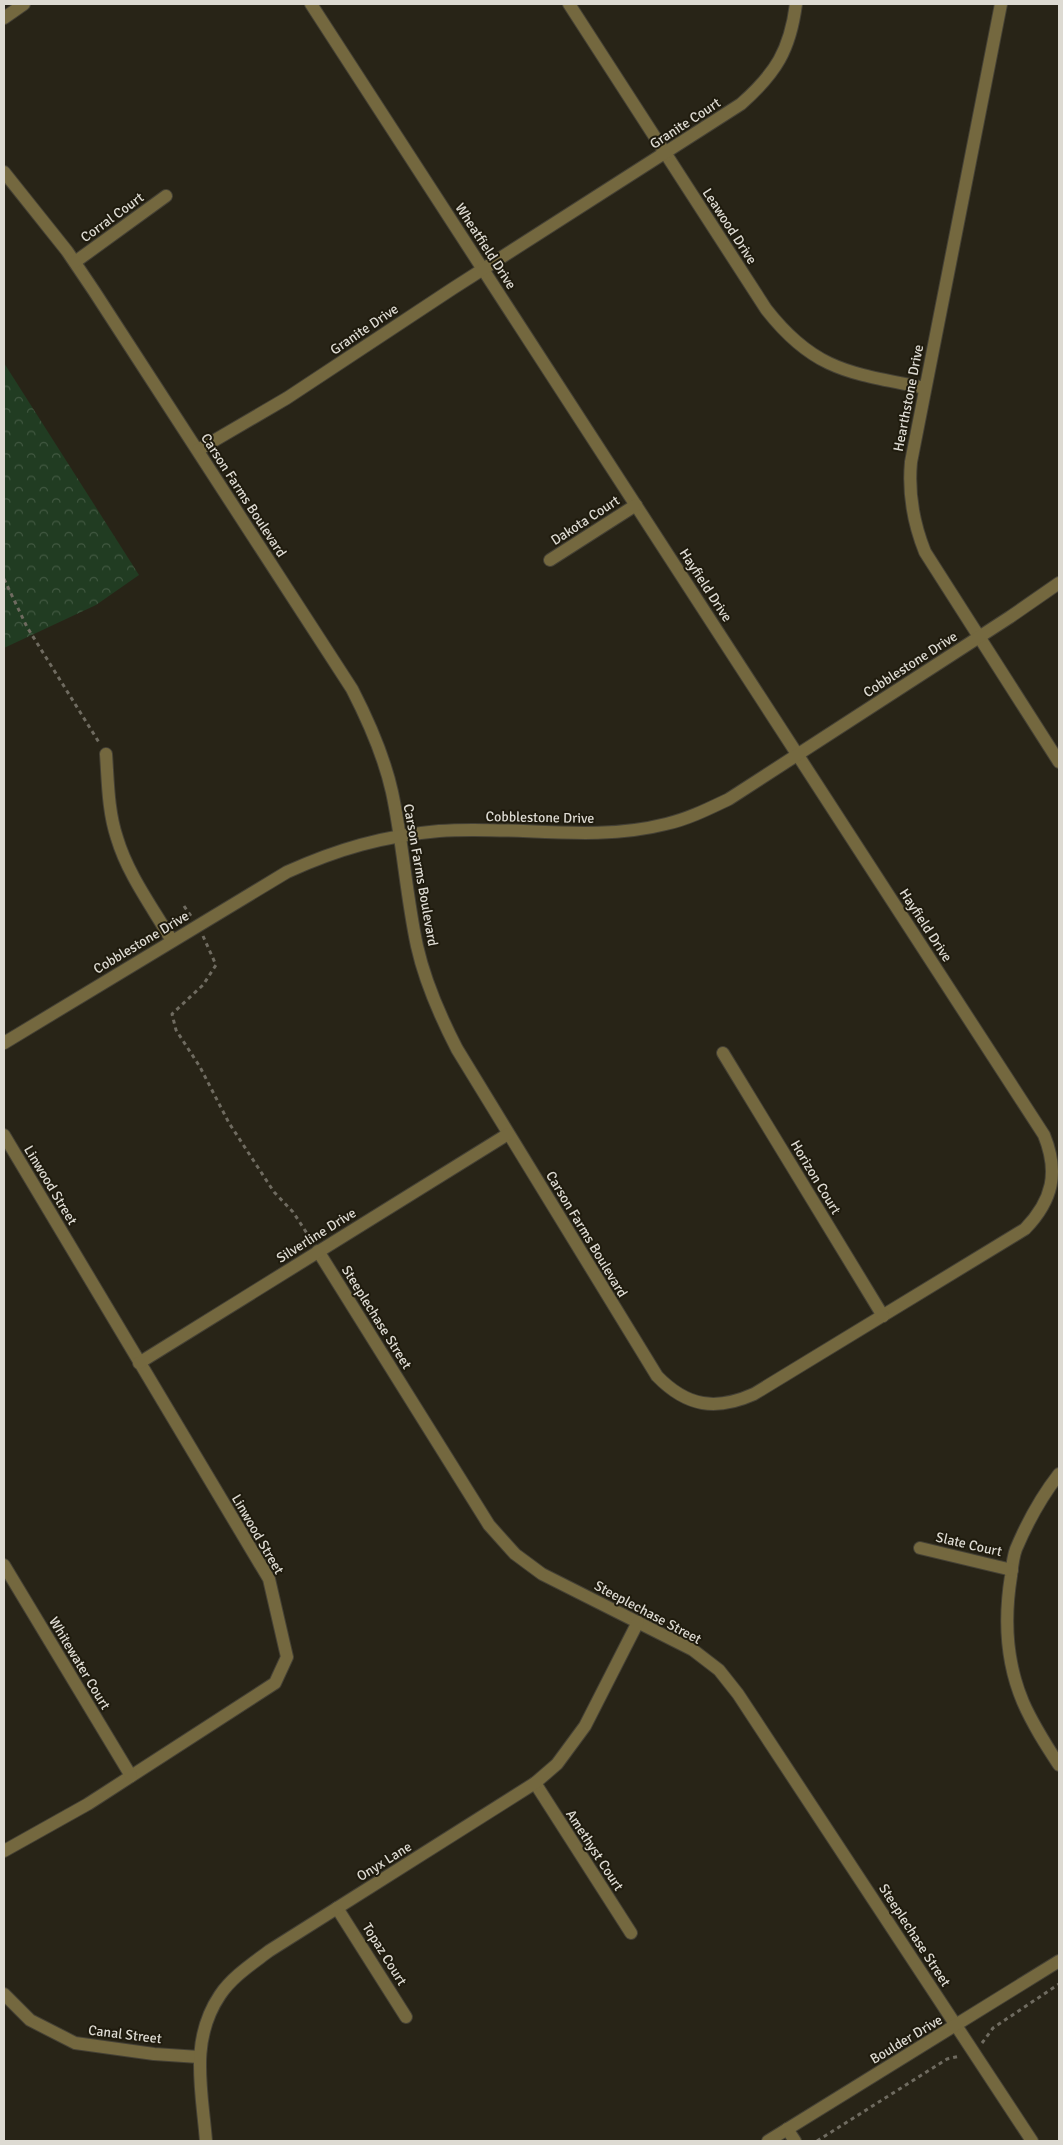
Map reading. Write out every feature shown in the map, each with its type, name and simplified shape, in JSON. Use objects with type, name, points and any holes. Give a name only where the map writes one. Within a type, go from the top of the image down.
[{"type":"street","points":[[4,18],[24,4]]},
{"type":"street","name":"Wheatfield Drive","points":[[311,4],[636,505]]},
{"type":"street","name":"Leawood Drive","points":[[569,4],[766,309],[783,330],[798,345],[822,361],[842,370],[925,388]]},
{"type":"street","name":"Granite Court","points":[[544,230],[741,104],[763,85],[788,45],[794,25],[796,4]]},
{"type":"street","name":"Hearthstone Drive","points":[[1000,4],[925,388],[910,476],[911,503],[916,530],[937,574],[1059,762]]},
{"type":"street","name":"Carson Farms Boulevard","points":[[4,172],[75,262],[352,689],[381,754],[392,792],[417,946],[428,984],[442,1020],[457,1049],[508,1134],[657,1376],[669,1389],[684,1398],[710,1404],[736,1402],[754,1394],[883,1316]]},
{"type":"street","name":"Corral Court","points":[[75,262],[166,196]]},
{"type":"street","name":"Granite Drive","points":[[198,450],[287,398],[544,230]]},
{"type":"street","name":"Dakota Court","points":[[550,560],[636,505]]},
{"type":"street","name":"Hayfield Drive","points":[[636,505],[1039,1126],[1050,1150],[1053,1168],[1051,1186],[1046,1202],[1037,1217],[1024,1228],[883,1316]]},
{"type":"street","name":"Cobblestone Drive","points":[[4,1043],[294,868],[324,855],[361,843],[399,835],[442,831],[602,832],[634,830],[665,824],[696,814],[729,799],[1059,583]]},
{"type":"street","points":[[106,754],[110,810],[117,839],[128,866],[172,940]]},
{"type":"street","name":"Horizon Court","points":[[723,1053],[883,1316]]},
{"type":"street","name":"Silverline Drive","points":[[140,1363],[508,1134]]},
{"type":"street","name":"Linwood Street","points":[[4,1135],[269,1579],[287,1657],[275,1682],[88,1804],[4,1851]]},
{"type":"street","name":"Steeplechase Street","points":[[318,1251],[489,1525],[515,1554],[542,1574],[693,1650],[719,1670],[738,1694],[1032,2141]]},
{"type":"street","points":[[1059,1474],[1044,1493],[1016,1550],[1007,1602],[1006,1623],[1008,1644],[1022,1701],[1034,1726],[1059,1765]]},
{"type":"street","name":"Slate Court","points":[[920,1548],[1012,1570]]},
{"type":"street","name":"Whitewater Court","points":[[4,1565],[131,1776]]},
{"type":"street","name":"Onyx Lane","points":[[206,2141],[199,2057],[204,2026],[220,1994],[242,1971],[269,1951],[535,1783],[557,1764],[585,1726],[638,1622]]},
{"type":"street","name":"Amethyst Court","points":[[535,1783],[630,1933]]},
{"type":"street","name":"Topaz Court","points":[[337,1908],[406,2017]]},
{"type":"street","name":"Boulder Drive","points":[[768,2141],[957,2026],[1059,1961]]},
{"type":"street","name":"Canal Street","points":[[4,1994],[30,2020],[76,2043],[154,2054],[199,2057]]},
{"type":"street","points":[[787,2129],[795,2141]]},
{"type":"path","points":[[4,578],[27,627],[106,754]]},
{"type":"path","points":[[184,906],[208,943],[216,965],[203,985],[172,1014],[176,1030],[200,1067],[229,1124],[274,1192],[304,1227],[318,1251]]},
{"type":"path","points":[[817,2141],[947,2059],[960,2056],[984,2042],[993,2028],[1059,1984]]},
{"type":"green space","points":[[4,363],[139,575],[96,605],[4,648]]}]
